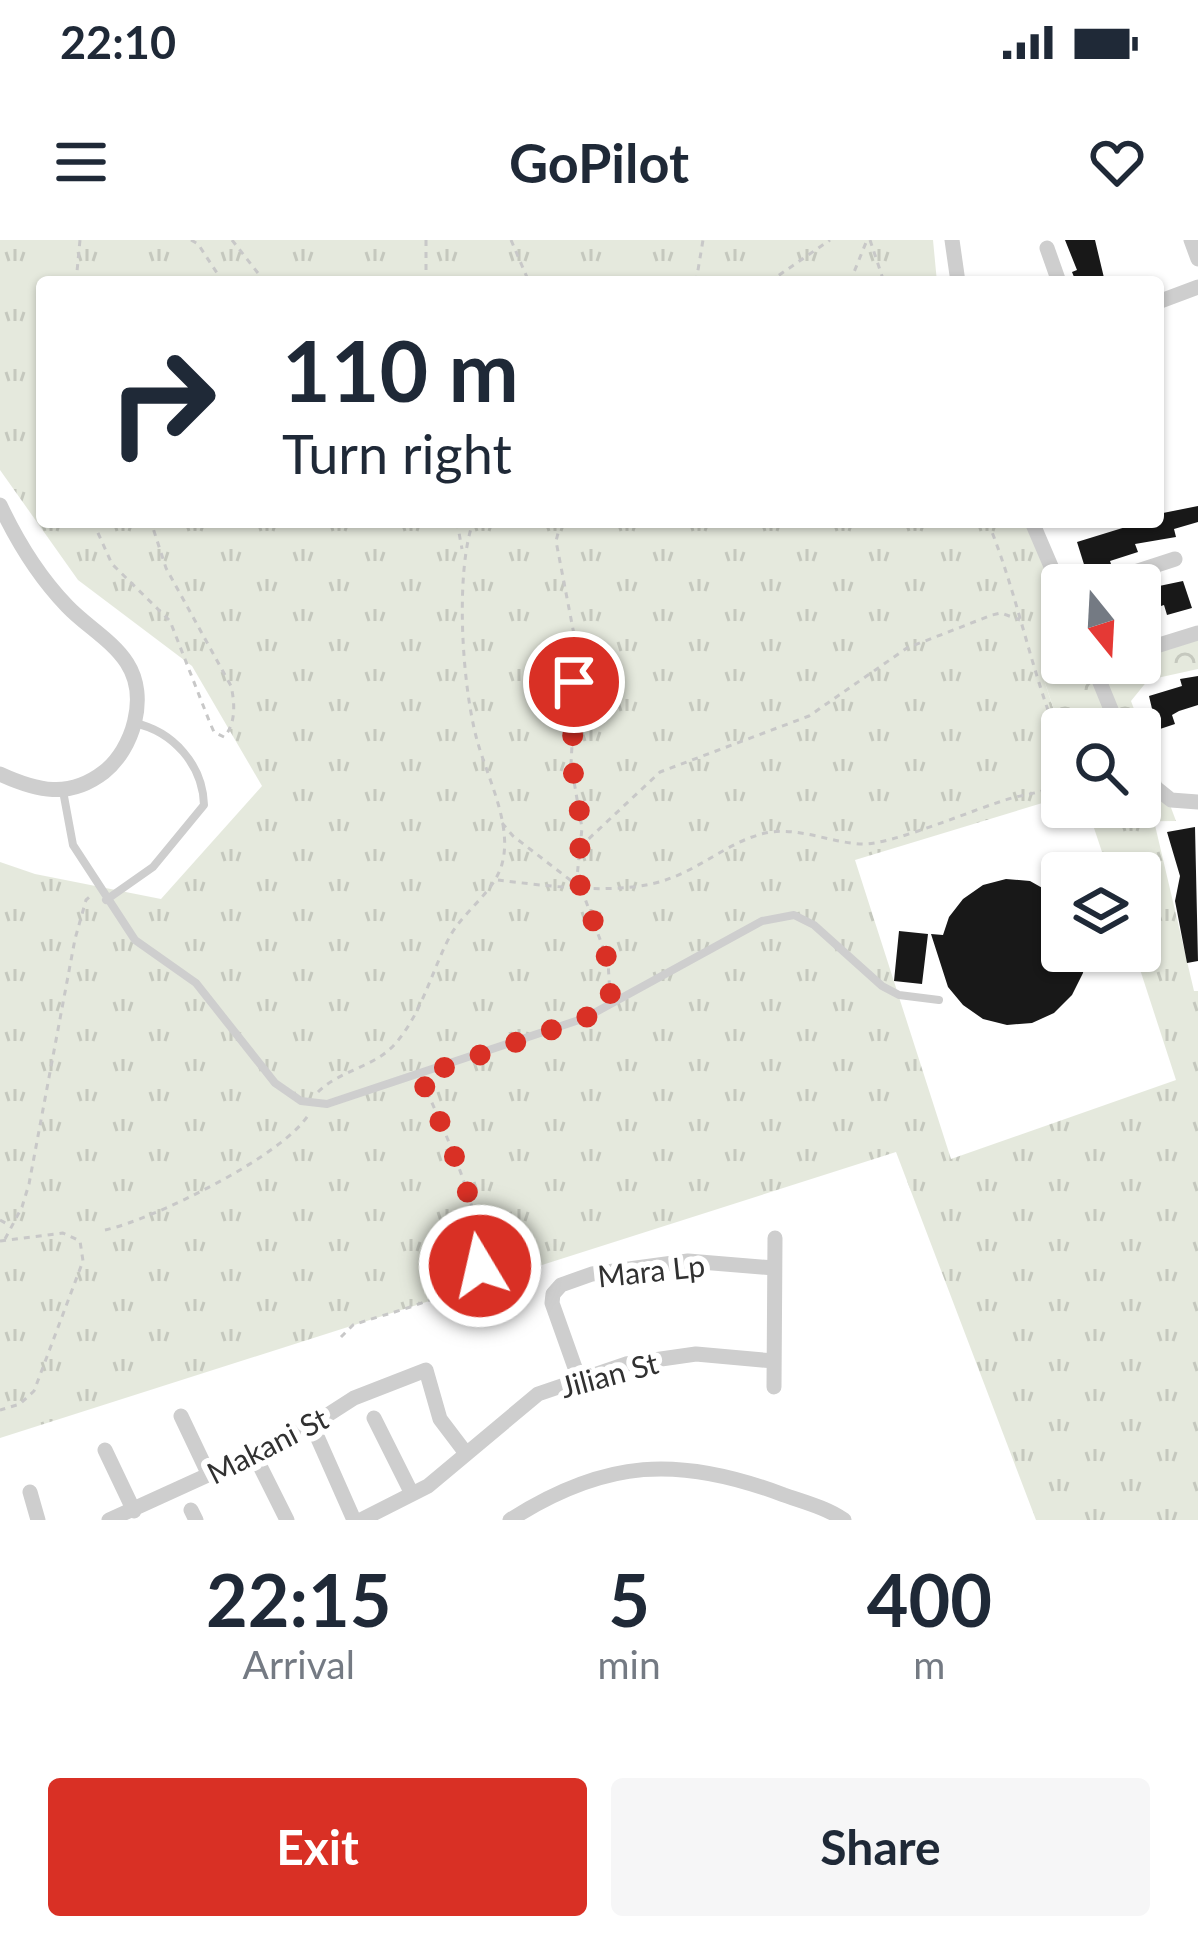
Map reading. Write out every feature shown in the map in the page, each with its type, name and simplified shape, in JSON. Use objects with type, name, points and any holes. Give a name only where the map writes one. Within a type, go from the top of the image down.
[{"type":"street","points":[[952,240],[957,276]]},
{"type":"street","points":[[1191,240],[1198,259]]},
{"type":"street","points":[[1047,248],[1057,276]]},
{"type":"street","points":[[1164,300],[1198,287]]},
{"type":"street","points":[[0,505],[44,578],[130,667],[136,697],[134,723],[117,761],[93,780],[63,790],[34,789],[0,774]]},
{"type":"street","points":[[1035,528],[1050,564]]},
{"type":"street","points":[[1160,564],[1175,559]]},
{"type":"street","points":[[1161,644],[1198,633]]},
{"type":"street","points":[[1161,792],[1169,799],[1198,802]]},
{"type":"street","points":[[774,1387],[775,1238]]},
{"type":"street","name":"Mara Lp","points":[[579,1379],[552,1302],[562,1283],[592,1274],[688,1261],[774,1268]]},
{"type":"street","name":"Jilian St","points":[[358,1520],[428,1486],[538,1394],[626,1364],[696,1354],[774,1361]]},
{"type":"street","name":"Makani St","points":[[109,1520],[254,1454],[367,1392],[425,1370],[440,1419],[465,1452]]},
{"type":"street","points":[[182,1416],[208,1475]]},
{"type":"street","points":[[374,1418],[412,1494]]},
{"type":"street","points":[[312,1425],[358,1520]]},
{"type":"street","points":[[104,1450],[134,1511]]},
{"type":"street","points":[[254,1454],[286,1520]]},
{"type":"street","points":[[510,1520],[548,1496],[591,1478],[659,1466],[734,1475],[844,1520]]},
{"type":"street","points":[[30,1492],[38,1520]]},
{"type":"lane","points":[[106,900],[153,867],[204,805],[204,794],[176,741],[134,723]]},
{"type":"lane","points":[[63,790],[74,845],[135,940],[196,983],[275,1083],[301,1101],[326,1104],[585,1018],[762,921],[794,915],[814,926],[882,986],[899,995],[939,1000]]},
{"type":"path","points":[[77,276],[80,240]]},
{"type":"path","points":[[191,240],[220,276]]},
{"type":"path","points":[[232,240],[260,276]]},
{"type":"path","points":[[425,276],[426,240]]},
{"type":"path","points":[[512,240],[527,276]]},
{"type":"path","points":[[697,276],[703,240]]},
{"type":"path","points":[[778,276],[830,240]]},
{"type":"path","points":[[853,276],[868,240]]},
{"type":"path","points":[[868,240],[882,276]]},
{"type":"path","points":[[96,528],[112,564],[170,621],[210,723],[224,736],[231,730],[235,702],[231,686],[166,568],[153,528]]},
{"type":"path","points":[[105,1230],[151,1215],[265,1154],[294,1134],[319,1091],[392,1047],[429,988],[449,937],[496,880],[505,853],[470,707],[458,528]]},
{"type":"path","points":[[463,552],[471,528]]},
{"type":"path","points":[[559,528],[556,541],[577,650],[572,764],[582,828],[579,887],[608,961],[611,1004]]},
{"type":"path","points":[[990,528],[1046,708]]},
{"type":"path","points":[[580,847],[647,780],[675,764],[809,716],[907,648],[992,615],[1020,620]]},
{"type":"path","points":[[496,880],[579,887],[661,882],[731,845],[778,831],[872,844],[1041,792]]},
{"type":"path","points":[[501,822],[579,887]]},
{"type":"path","points":[[3,1240],[29,1184],[75,939],[86,900],[99,889]]},
{"type":"path","points":[[341,1337],[353,1325],[452,1290],[480,1266],[482,1251],[471,1210],[420,1076]]},
{"type":"path","points":[[0,1220],[10,1226]]},
{"type":"path","points":[[0,1410],[20,1404],[34,1391],[83,1261],[80,1241],[63,1232],[3,1240]]},
{"type":"green space","points":[[0,240],[933,240],[936,276],[36,276],[36,521],[0,470]]},
{"type":"green space","points":[[41,528],[1031,528],[1047,564],[1041,564],[1041,684],[1045,684],[1053,708],[1041,708],[1041,803],[855,860],[951,1159],[1176,1080],[1141,972],[1161,972],[1161,852],[1102,852],[1094,828],[1156,828],[1194,991],[1198,991],[1198,1520],[1036,1520],[896,1152],[0,1438],[0,862],[35,874],[161,899],[262,786],[192,666],[78,580]]},
{"type":"green space","points":[[1198,632],[1198,669],[1161,677],[1161,644]]},
{"type":"green space","points":[[1045,684],[1145,684],[1131,701],[1134,708],[1053,708]]},
{"type":"green space","points":[[1161,781],[1176,821],[1161,821]]},
{"type":"building","points":[[1065,240],[1095,240],[1104,276],[1074,276],[1077,270]]},
{"type":"building","points":[[1198,506],[1198,522],[1174,529],[1176,537],[1135,544],[1138,552],[1111,564],[1084,564],[1077,542],[1122,528],[1164,528],[1164,513]]},
{"type":"building","points":[[1183,581],[1192,608],[1167,615],[1161,606],[1161,586]]},
{"type":"building","points":[[1198,676],[1198,705],[1172,715],[1175,724],[1161,729],[1161,708],[1152,708],[1149,696],[1182,686],[1180,679]]},
{"type":"building","points":[[1195,827],[1198,961],[1187,963],[1175,901],[1180,876],[1167,832]]},
{"type":"building","points":[[1006,879],[1041,887],[1041,972],[1083,972],[1072,995],[1054,1013],[1032,1023],[1007,1025],[983,1019],[948,987],[931,934],[943,935],[963,899],[983,885]]},
{"type":"building","points":[[899,931],[928,934],[922,984],[894,981]]},
{"type":"route","points":[[480,1266],[482,1251],[471,1210],[420,1076],[585,1018],[611,1004],[608,961],[577,877],[582,828],[572,764],[574,682]]}]
